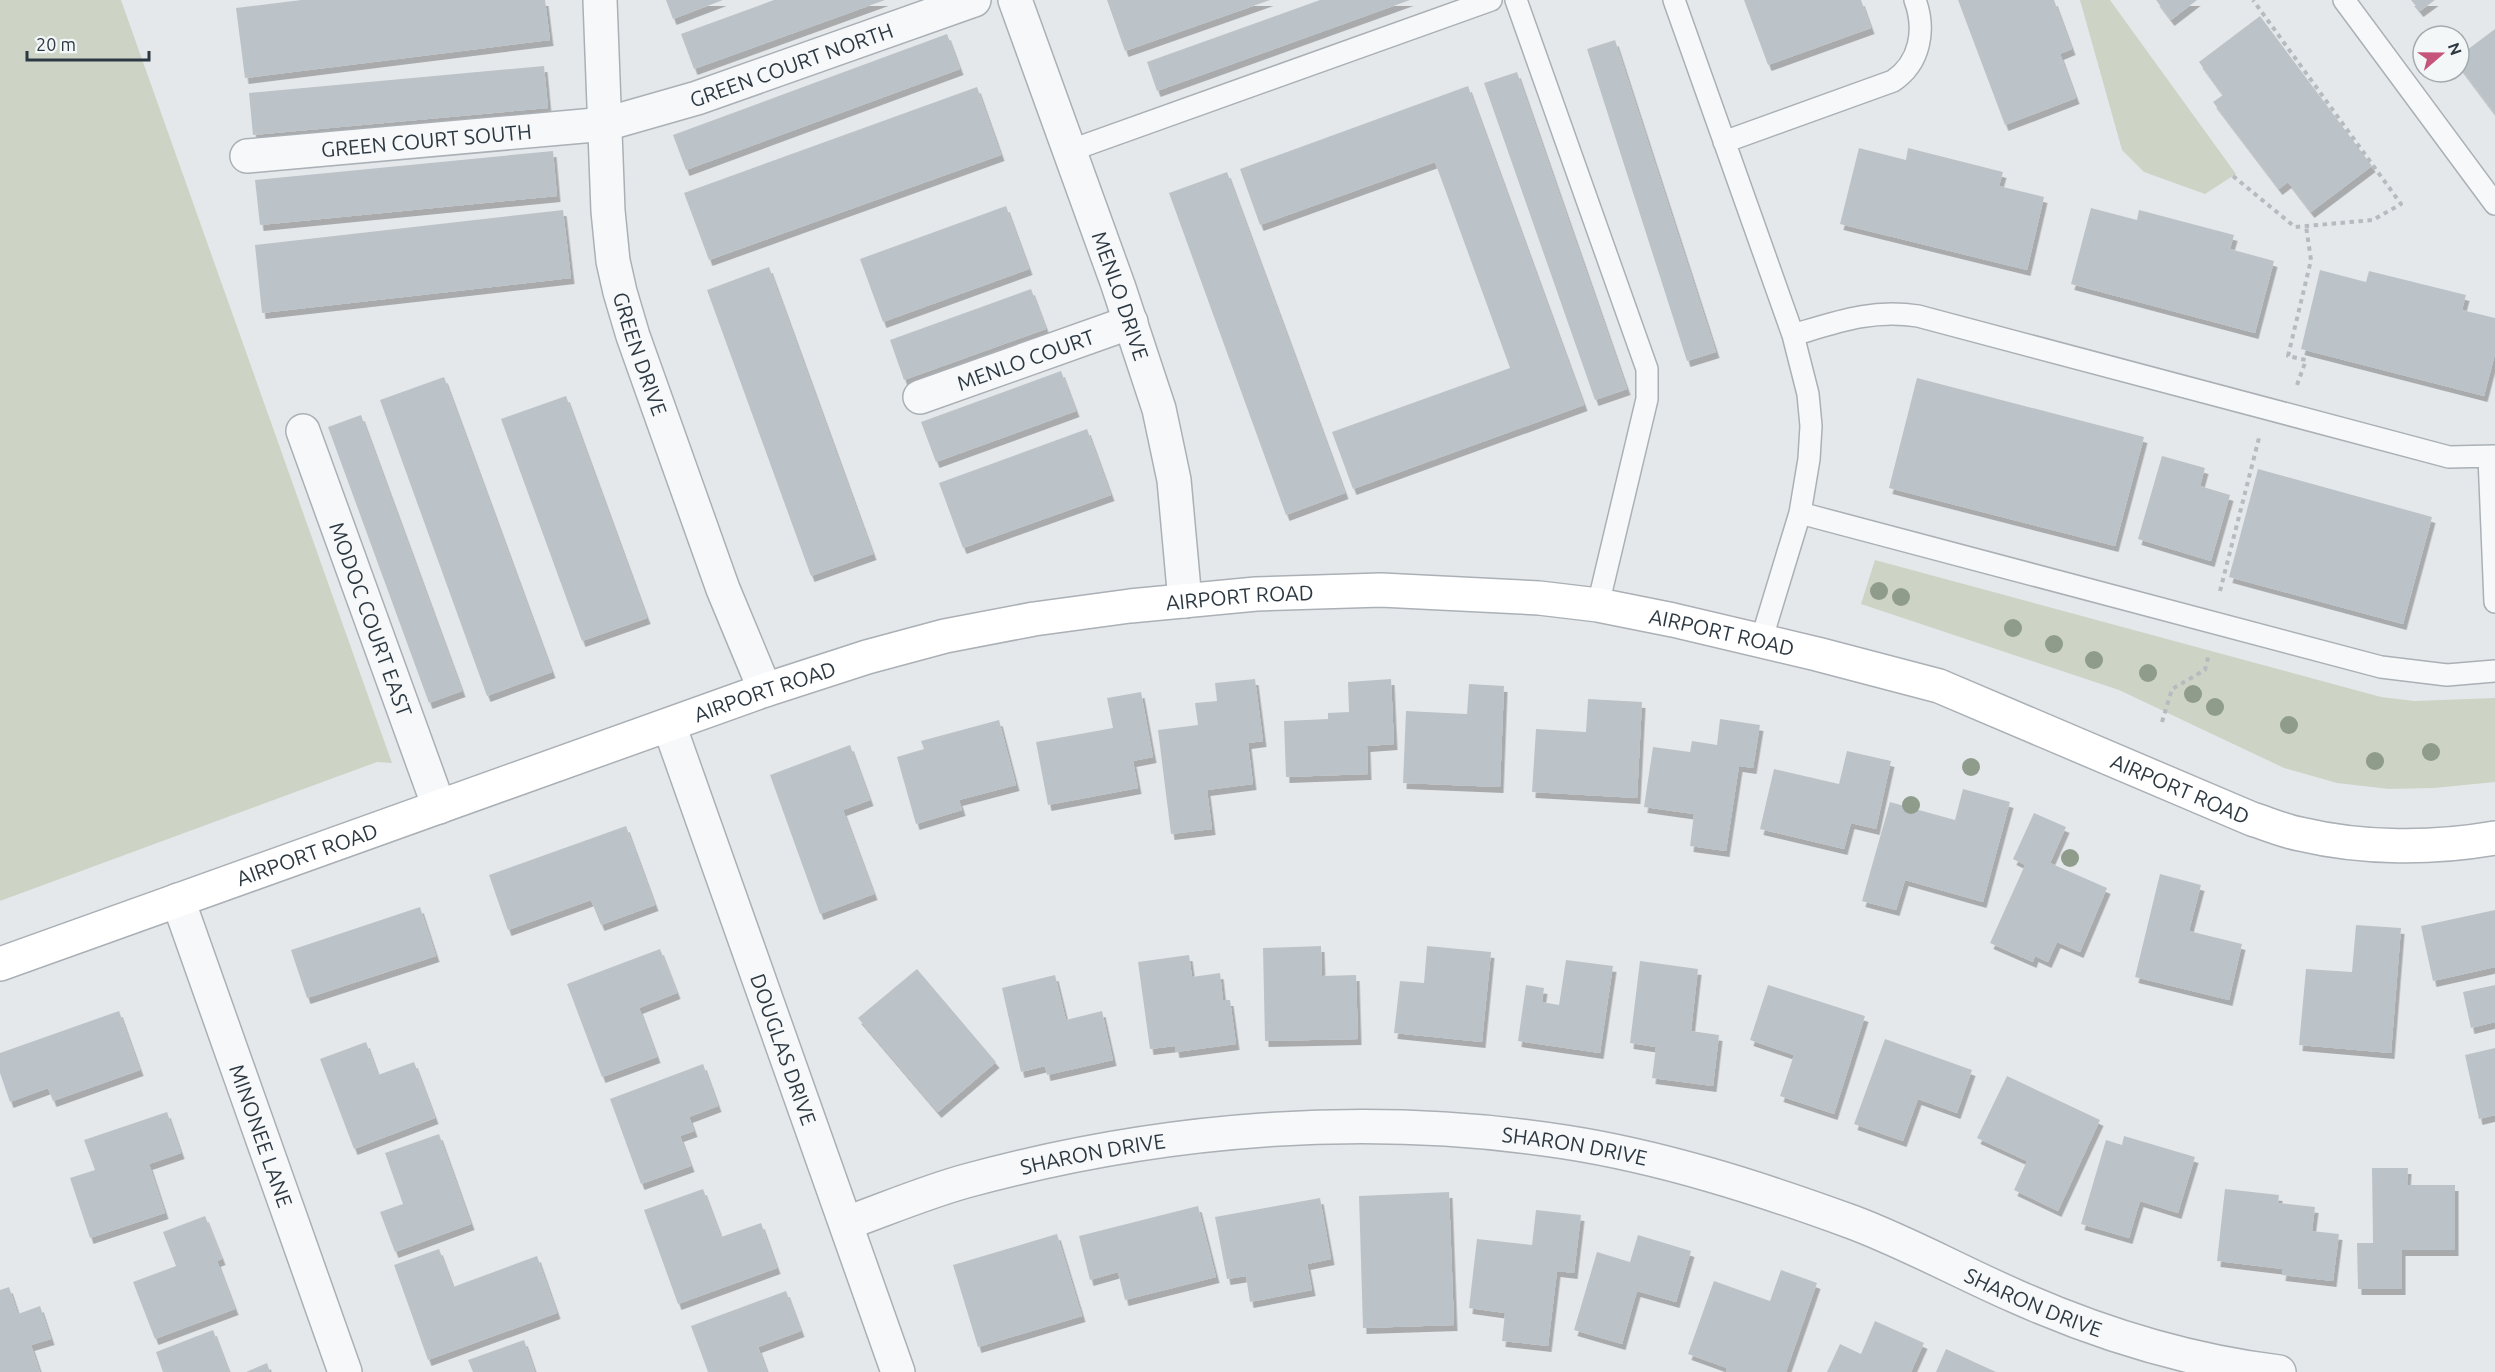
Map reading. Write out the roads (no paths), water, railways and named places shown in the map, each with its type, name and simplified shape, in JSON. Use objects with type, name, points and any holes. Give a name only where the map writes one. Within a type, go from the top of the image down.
[{"type":"street","name":"GREEN DRIVE","points":[[600,0],[608,211],[613,261],[620,292],[637,347],[723,589],[765,690]]},
{"type":"street","name":"GREEN COURT NORTH","points":[[606,124],[697,98],[974,0]]},
{"type":"street","name":"MENLO DRIVE","points":[[1015,0],[1153,388],[1169,449],[1177,507],[1185,601]]},
{"type":"street","name":"GREEN COURT SOUTH","points":[[247,156],[606,124]]},
{"type":"street","name":"MENLO COURT","points":[[921,397],[1131,322]]},
{"type":"street","name":"MODOC COURT EAST","points":[[303,431],[439,807]]},
{"type":"street","name":"AIRPORT ROAD","points":[[0,964],[765,690],[867,657],[945,636],[1034,619],[1256,594],[1381,590],[1467,593],[1598,605],[1761,641],[1939,686],[2252,819],[2298,834],[2332,840],[2399,845],[2467,843],[2495,838]]},
{"type":"street","name":"DOUGLAS DRIVE","points":[[669,724],[898,1372]]},
{"type":"street","name":"MINONEE LANE","points":[[178,900],[345,1372]]},
{"type":"street","name":"SHARON DRIVE","points":[[847,1223],[963,1182],[1040,1162],[1227,1133],[1322,1125],[1396,1126],[1493,1132],[1568,1142],[1653,1160],[1760,1190],[1855,1223],[2063,1316],[2187,1355],[2279,1372]]},
{"type":"lane","points":[[1069,152],[1491,0]]},
{"type":"lane","points":[[1516,0],[1647,369],[1647,399],[1598,605]]},
{"type":"lane","points":[[1674,0],[1793,335],[1808,394],[1811,426],[1809,459],[1800,513],[1761,641]]},
{"type":"lane","points":[[1724,142],[1893,81],[1904,74],[1913,63],[1918,49],[1920,31],[1915,0]]},
{"type":"lane","points":[[2344,0],[2495,204]]},
{"type":"lane","points":[[1793,335],[1854,317],[1896,312],[2449,457],[2492,456],[2495,602]]},
{"type":"lane","points":[[1800,513],[2381,667],[2447,675],[2495,672]]}]
